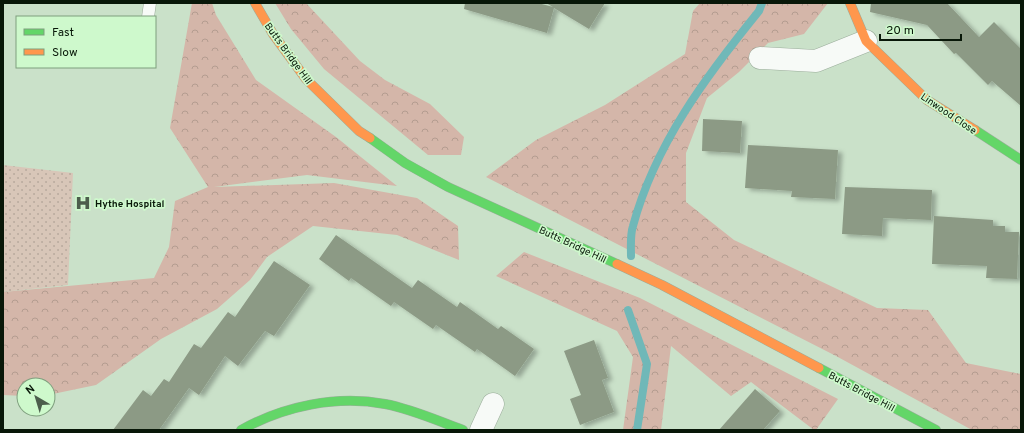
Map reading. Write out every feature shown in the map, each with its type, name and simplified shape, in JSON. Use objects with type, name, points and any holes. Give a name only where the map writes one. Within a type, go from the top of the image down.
[{"type":"street","name":"Butts Bridge Hill","points":[[256,3],[273,34],[306,79],[359,131],[405,163],[448,187],[662,285],[936,430]]},
{"type":"street","name":"Linwood Close","points":[[850,3],[866,41],[927,100],[1021,160]]},
{"type":"street","points":[[760,58],[816,61],[866,41]]},
{"type":"street","points":[[240,430],[266,416],[309,405],[366,402],[403,409],[464,430]]},
{"type":"street","points":[[481,430],[493,404]]},
{"type":"lane","points":[[148,16],[150,3]]},
{"type":"shaded area","points":[[3,165],[73,173],[68,285],[3,292]]},
{"type":"green space","points":[[192,3],[212,3],[216,15],[256,80],[336,137],[397,186],[307,175],[214,187],[334,183],[417,198],[458,226],[459,260],[397,235],[313,226],[267,257],[250,280],[217,309],[161,339],[96,385],[56,393],[56,377],[16,377],[16,396],[3,395],[3,292],[154,278],[169,247],[175,201],[208,187],[170,128]]},
{"type":"green space","points":[[275,3],[306,3],[360,61],[385,80],[430,104],[464,137],[461,155],[428,155],[324,69],[291,29]]},
{"type":"green space","points":[[700,3],[828,3],[804,34],[768,43],[739,72],[707,98],[686,153],[686,202],[734,240],[877,308],[928,310],[966,363],[1021,374],[1021,430],[972,430],[836,356],[486,177],[536,140],[605,105],[685,54],[693,11]]},
{"type":"green space","points":[[524,252],[640,298],[838,399],[816,430],[814,430],[751,382],[731,396],[671,346],[661,430],[623,430],[633,357],[617,331],[496,276]]},
{"type":"building","points":[[465,3],[538,3],[553,7],[546,3],[605,3],[589,29],[554,8],[547,33],[464,9]]},
{"type":"building","points":[[871,3],[947,3],[979,37],[994,22],[1021,49],[1021,106],[992,81],[988,85],[956,53],[954,54],[927,25],[870,12]]},
{"type":"building","points":[[703,119],[742,121],[740,153],[702,151]]},
{"type":"building","points":[[748,145],[838,150],[835,199],[791,197],[792,191],[745,188]]},
{"type":"building","points":[[845,187],[932,190],[931,220],[883,218],[882,236],[842,234]]},
{"type":"building","points":[[934,216],[993,220],[993,226],[1005,226],[1005,232],[1019,232],[1017,279],[986,278],[987,266],[932,264]]},
{"type":"building","points":[[336,235],[412,288],[418,280],[457,307],[460,302],[498,329],[501,326],[534,349],[515,376],[477,349],[475,352],[436,325],[433,329],[394,302],[391,306],[351,278],[349,281],[319,259]]},
{"type":"building","points":[[274,261],[310,285],[274,336],[265,331],[238,366],[225,356],[199,395],[189,388],[159,430],[113,430],[143,390],[151,396],[164,379],[169,382],[194,344],[201,348],[228,312],[235,317]]},
{"type":"building","points":[[594,340],[608,378],[602,380],[614,412],[580,425],[570,399],[581,395],[564,351]]},
{"type":"building","points":[[755,389],[780,411],[763,430],[719,430]]},
{"type":"waterway","points":[[631,256],[632,230],[643,196],[669,139],[702,86],[720,60],[759,11],[762,3]]},
{"type":"waterway","points":[[628,310],[647,364],[637,430]]},
{"type":"traffic: fast","points":[[975,130],[1021,160]]},
{"type":"traffic: fast","points":[[370,138],[405,163],[448,187],[617,264]]},
{"type":"traffic: fast","points":[[819,368],[936,430]]},
{"type":"traffic: fast","points":[[241,430],[293,409],[329,402],[348,401],[395,406],[463,430]]},
{"type":"traffic: slow","points":[[255,3],[273,34],[306,79],[359,131],[370,138]]},
{"type":"traffic: slow","points":[[850,3],[866,41],[927,100],[975,130]]},
{"type":"traffic: slow","points":[[617,264],[662,285],[819,368]]},
{"type":"place","name":"Hythe Hospital","points":[[83,203]]}]
